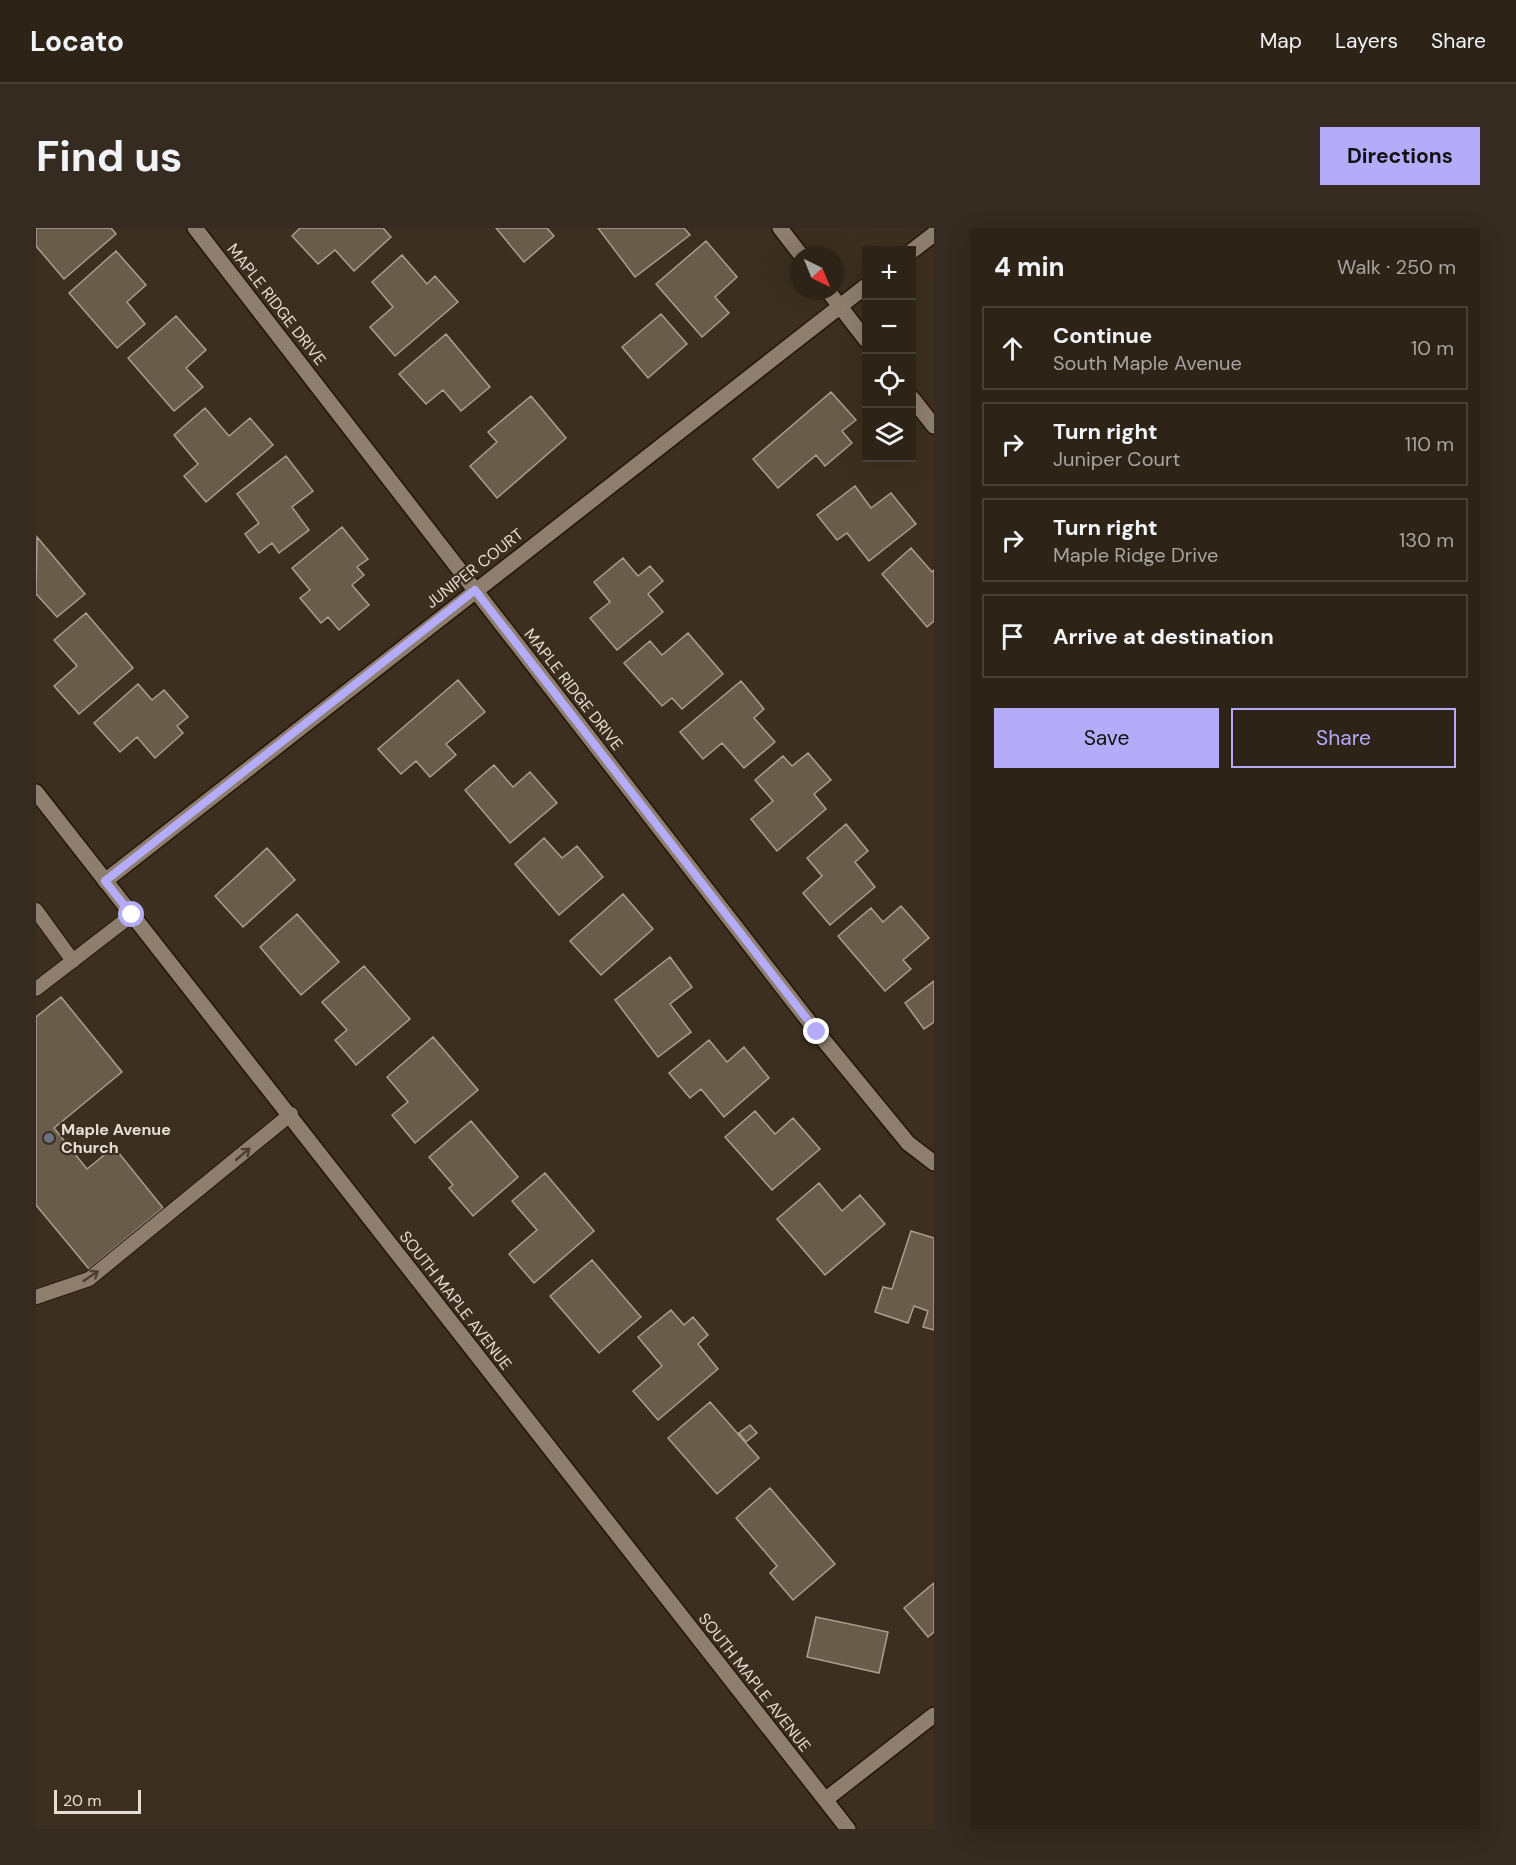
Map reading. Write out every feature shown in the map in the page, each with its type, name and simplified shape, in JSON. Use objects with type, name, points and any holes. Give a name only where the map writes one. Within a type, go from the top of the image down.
[{"type":"street","name":"MAPLE RIDGE DRIVE","points":[[195,228],[817,1032],[908,1143],[934,1163]]},
{"type":"street","points":[[780,228],[794,246]]},
{"type":"street","points":[[916,248],[934,234]]},
{"type":"street","name":"JUNIPER COURT","points":[[105,881],[862,290]]},
{"type":"street","points":[[835,300],[862,334]]},
{"type":"street","points":[[916,403],[934,426]]},
{"type":"street","name":"SOUTH MAPLE AVENUE","points":[[36,792],[291,1114],[486,1368],[848,1829]]},
{"type":"street","points":[[825,1800],[934,1715]]},
{"type":"lane","points":[[36,910],[73,961]]},
{"type":"lane","points":[[36,989],[132,915]]},
{"type":"lane","points":[[36,1296],[89,1279],[291,1114]]},
{"type":"building","points":[[36,228],[111,228],[116,234],[64,279],[36,246]]},
{"type":"building","points":[[300,228],[383,228],[391,237],[354,271],[335,250],[318,264],[292,236]]},
{"type":"building","points":[[496,228],[547,228],[554,236],[524,262]]},
{"type":"building","points":[[598,228],[684,228],[690,235],[635,277]]},
{"type":"building","points":[[706,241],[737,277],[715,297],[729,313],[702,337],[656,284]]},
{"type":"building","points":[[116,251],[146,285],[127,302],[145,324],[117,348],[69,293]]},
{"type":"building","points":[[402,255],[427,284],[435,276],[458,302],[395,356],[370,327],[393,307],[372,282]]},
{"type":"building","points":[[661,314],[687,344],[648,378],[622,347]]},
{"type":"building","points":[[176,316],[206,350],[186,368],[203,387],[174,411],[128,358]]},
{"type":"building","points":[[446,334],[490,387],[461,411],[443,390],[426,404],[399,374]]},
{"type":"building","points":[[831,392],[856,420],[842,431],[852,443],[825,466],[816,455],[778,488],[753,459]]},
{"type":"building","points":[[531,396],[566,438],[497,498],[470,466],[497,442],[488,432]]},
{"type":"building","points":[[205,408],[229,436],[250,418],[273,445],[206,502],[184,476],[198,464],[174,435]]},
{"type":"building","points":[[286,456],[313,491],[292,507],[309,530],[279,553],[272,543],[259,553],[245,534],[259,523],[237,494]]},
{"type":"building","points":[[855,486],[871,508],[891,493],[916,524],[869,561],[847,533],[837,540],[817,515]]},
{"type":"building","points":[[342,527],[368,559],[357,567],[364,575],[352,585],[369,605],[339,630],[328,617],[321,623],[300,598],[310,590],[292,568]]},
{"type":"building","points":[[37,537],[85,594],[57,617],[36,594]]},
{"type":"building","points":[[911,548],[932,572],[934,570],[934,621],[927,627],[882,574]]},
{"type":"building","points":[[623,558],[638,576],[650,566],[663,581],[648,594],[663,612],[617,650],[590,618],[610,602],[594,582]]},
{"type":"building","points":[[86,613],[133,668],[79,714],[54,686],[77,666],[54,640]]},
{"type":"building","points":[[688,633],[723,674],[682,709],[672,698],[662,706],[624,663],[650,641],[662,655]]},
{"type":"building","points":[[458,680],[485,712],[446,744],[456,755],[430,777],[416,761],[401,774],[378,749]]},
{"type":"building","points":[[741,681],[764,709],[754,718],[775,742],[744,768],[722,743],[703,759],[680,732]]},
{"type":"building","points":[[138,684],[152,700],[164,690],[188,717],[177,726],[183,733],[155,758],[137,737],[120,752],[94,723]]},
{"type":"building","points":[[808,753],[831,780],[814,794],[826,809],[777,851],[751,819],[773,801],[755,780],[783,756],[792,766]]},
{"type":"building","points":[[494,765],[513,787],[530,772],[557,803],[510,843],[465,790]]},
{"type":"building","points":[[846,824],[868,851],[855,862],[875,887],[830,925],[803,893],[822,876],[807,858]]},
{"type":"building","points":[[544,838],[562,858],[577,846],[603,877],[559,915],[515,864]]},
{"type":"building","points":[[267,848],[295,880],[243,927],[215,896]]},
{"type":"building","points":[[623,894],[653,929],[601,975],[570,941]]},
{"type":"building","points":[[901,906],[929,938],[903,960],[911,969],[885,991],[838,936],[871,908],[883,922]]},
{"type":"building","points":[[297,914],[339,962],[301,995],[260,947]]},
{"type":"building","points":[[670,957],[692,987],[670,1004],[691,1032],[658,1057],[615,1000]]},
{"type":"building","points":[[364,966],[410,1019],[356,1065],[335,1040],[347,1030],[322,1002]]},
{"type":"building","points":[[934,981],[934,1022],[924,1029],[905,1003]]},
{"type":"building","name":"Maple Avenue Church","points":[[61,997],[122,1072],[54,1128],[87,1169],[114,1147],[163,1208],[89,1269],[36,1205],[36,1017]]},
{"type":"building","points":[[433,1037],[478,1090],[415,1143],[392,1115],[408,1102],[387,1077]]},
{"type":"building","points":[[709,1040],[727,1062],[744,1047],[769,1078],[724,1117],[701,1089],[690,1098],[669,1073]]},
{"type":"building","points":[[755,1111],[775,1134],[793,1118],[820,1149],[772,1190],[725,1137]]},
{"type":"building","points":[[471,1121],[518,1177],[473,1216],[449,1188],[453,1185],[429,1157]]},
{"type":"building","points":[[545,1173],[594,1231],[534,1283],[509,1254],[537,1230],[512,1201]]},
{"type":"building","points":[[819,1183],[842,1211],[860,1195],[885,1224],[825,1275],[777,1219]]},
{"type":"building","points":[[911,1231],[934,1238],[934,1330],[923,1327],[928,1311],[914,1306],[908,1323],[875,1312],[883,1287],[892,1289]]},
{"type":"building","points":[[592,1260],[641,1317],[599,1353],[550,1296]]},
{"type":"building","points":[[671,1310],[684,1325],[693,1317],[708,1335],[698,1344],[718,1369],[658,1420],[633,1391],[662,1366],[638,1337]]},
{"type":"building","points":[[710,1402],[759,1458],[717,1494],[668,1438]]},
{"type":"building","points":[[750,1425],[757,1433],[746,1442],[739,1433]]},
{"type":"building","points":[[770,1488],[835,1564],[793,1600],[770,1573],[777,1566],[736,1518]]},
{"type":"building","points":[[934,1583],[934,1632],[928,1637],[904,1608]]},
{"type":"building","points":[[816,1617],[888,1632],[879,1673],[807,1657]]},
{"type":"place","name":"Maple Avenue Church","points":[[49,1138]]},
{"type":"route","points":[[132,915],[105,881],[475,590],[817,1032]]}]
